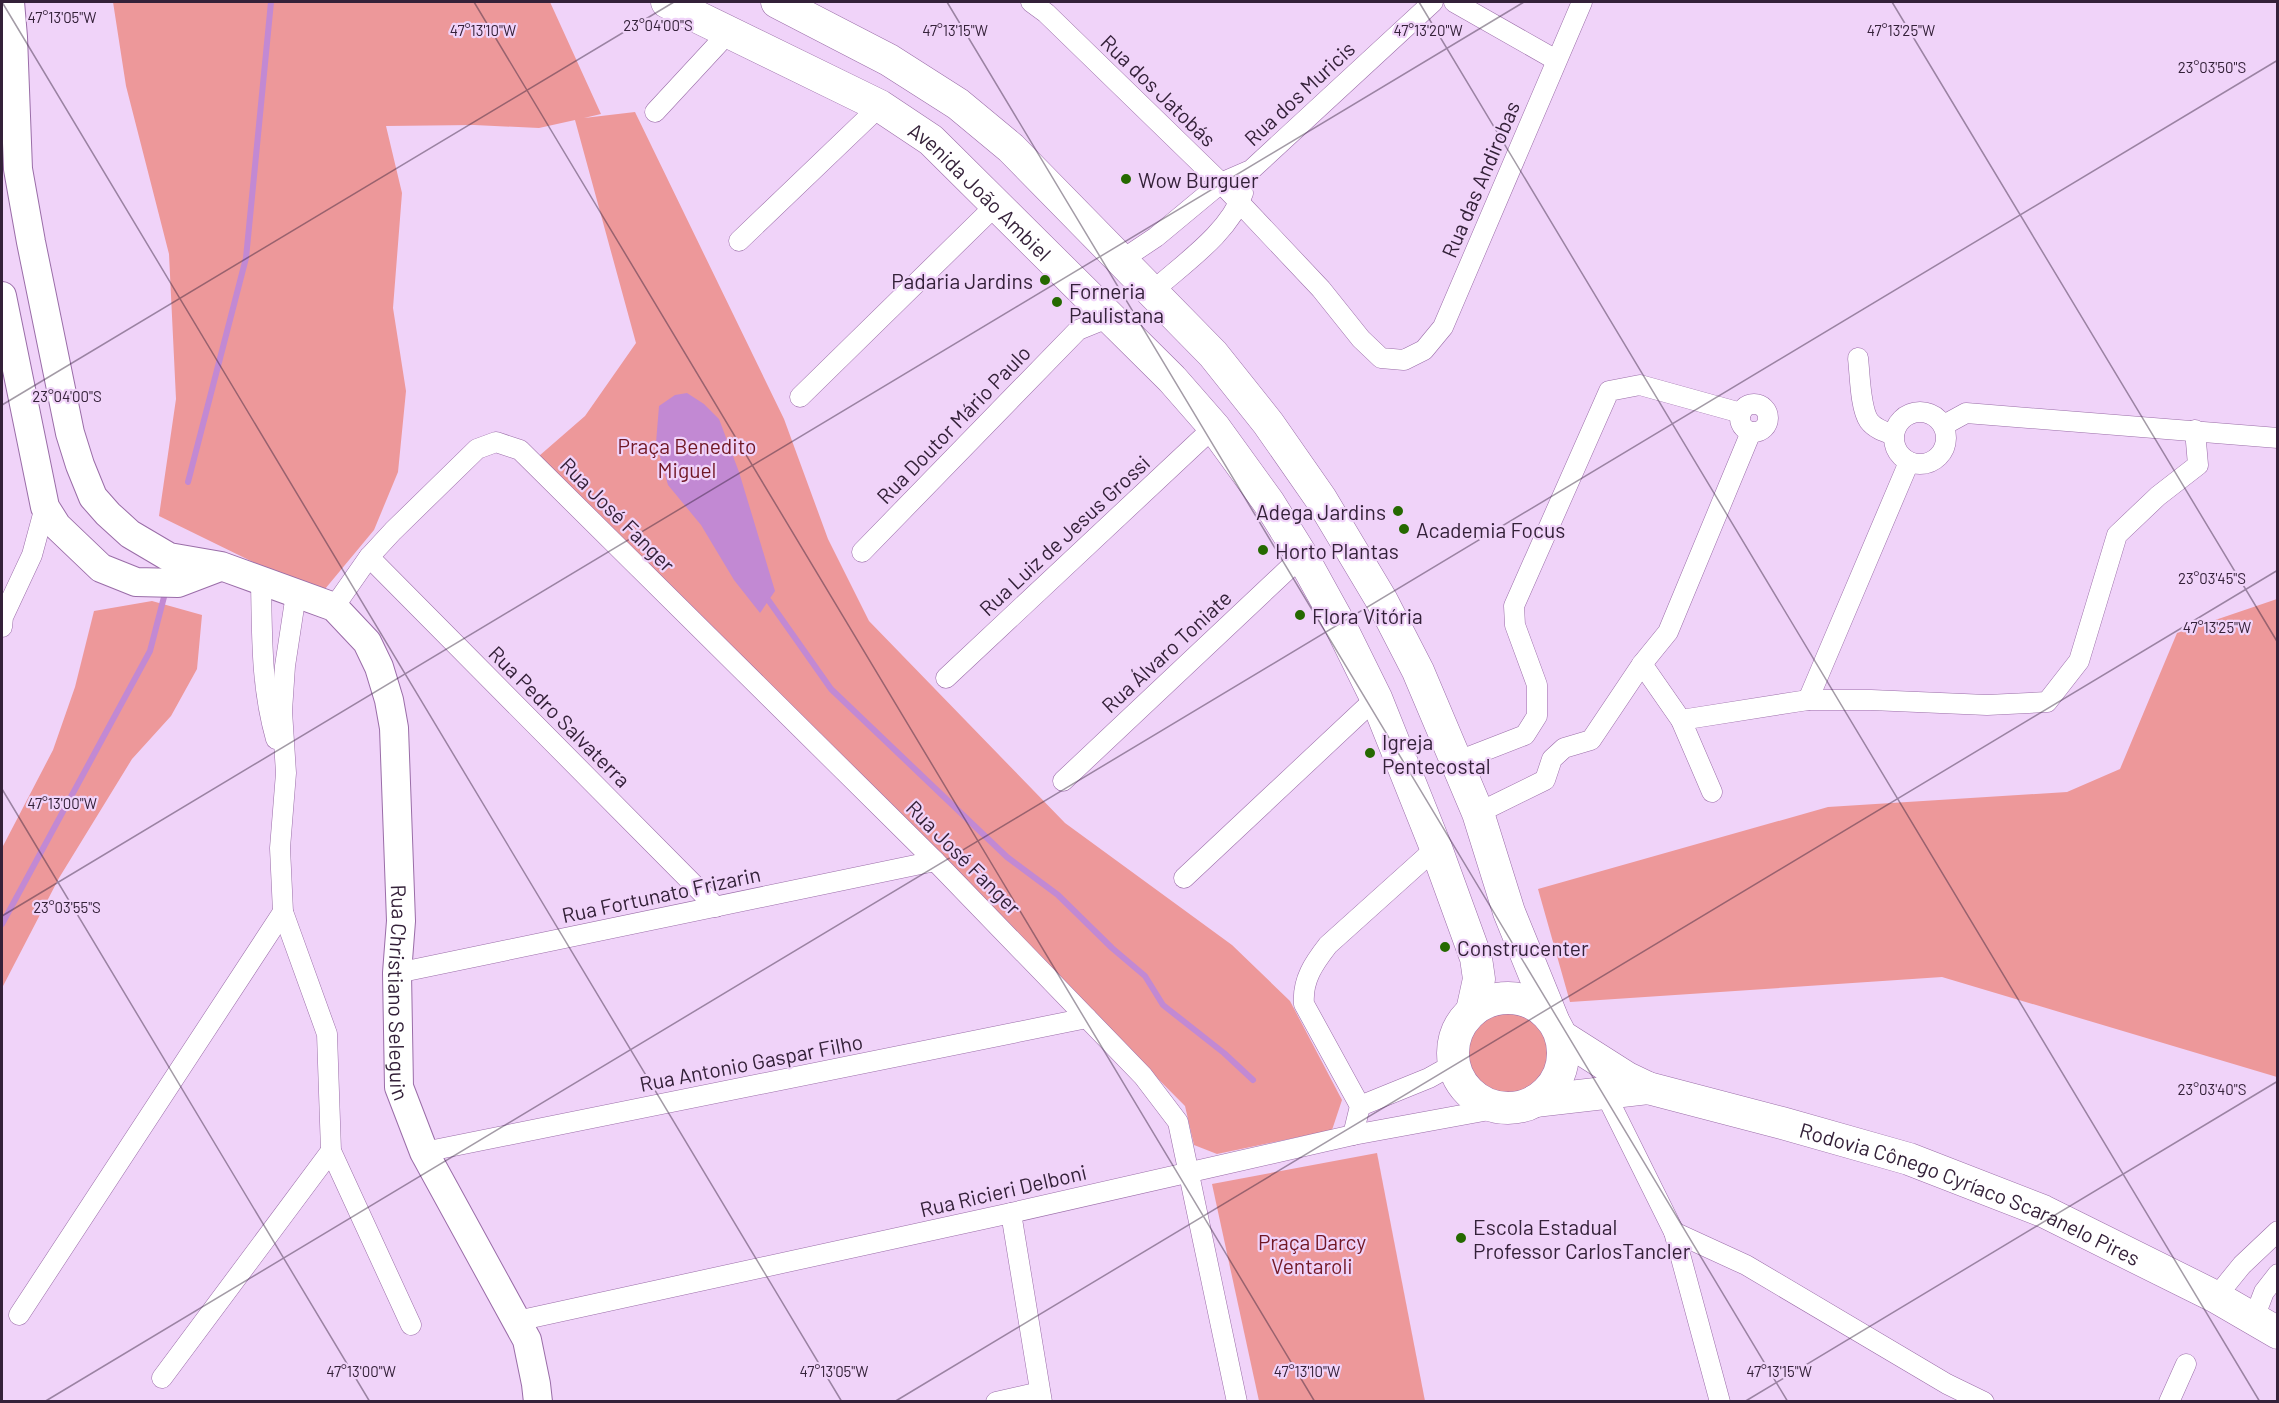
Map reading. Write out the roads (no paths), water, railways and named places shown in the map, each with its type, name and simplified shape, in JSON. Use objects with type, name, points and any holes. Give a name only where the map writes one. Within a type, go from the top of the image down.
[{"type":"main road","name":"Rua Christiano Seleguin","points":[[10,2],[18,169],[70,433],[93,496],[108,514],[130,534],[169,557],[221,566],[334,607],[367,642],[379,667],[389,700],[394,728],[401,921],[397,973],[399,1087],[424,1152],[527,1340],[538,1401]]},
{"type":"main road","name":"Avenida João Ambiel","points":[[667,2],[880,106],[931,140],[1085,291],[1172,379],[1215,427],[1269,503],[1340,623],[1376,698],[1436,848],[1476,958],[1479,979],[1472,1011],[1460,1025],[1454,1042],[1454,1064]]},
{"type":"main road","points":[[777,2],[889,60],[958,104],[1011,148],[1213,354],[1268,423],[1321,499],[1382,600],[1418,671],[1458,761],[1478,813],[1509,912],[1557,1028],[1564,1055],[1560,1073],[1550,1090],[1535,1101],[1518,1107],[1500,1108],[1483,1102],[1468,1092],[1458,1077],[1454,1064]]},
{"type":"main road","points":[[1085,291],[1086,279],[1093,270],[1105,263],[1120,261]]},
{"type":"main road","points":[[1110,318],[1132,313],[1153,291]]},
{"type":"main road","points":[[2,296],[45,507],[57,525],[101,568],[136,582],[178,583],[221,566]]},
{"type":"main road","points":[[136,582],[151,570],[154,550]]},
{"type":"main road","points":[[1472,1011],[1488,1002],[1505,998],[1524,999],[1540,1007],[1557,1028]]},
{"type":"main road","name":"Rodovia Cônego Cyríaco Scaranelo Pires","points":[[1557,1028],[1600,1061],[1648,1088],[1909,1159],[2043,1211],[2216,1297],[2265,1326]]},
{"type":"main road","name":"Rodovia Cônego Cyríaco Scaranelo Pires","points":[[1535,1101],[1648,1088]]},
{"type":"street","name":"Rua dos Jatobás","points":[[1031,2],[1046,13],[1221,183],[1321,290],[1361,339],[1381,358],[1404,360]]},
{"type":"street","name":"Rua dos Muricis","points":[[1120,261],[1156,237],[1221,183],[1251,170],[1433,2]]},
{"type":"street","points":[[1454,2],[1556,60]]},
{"type":"street","name":"Rua das Andirobas","points":[[1404,360],[1424,350],[1443,327],[1582,2]]},
{"type":"street","points":[[656,112],[729,32]]},
{"type":"street","points":[[739,241],[880,106]]},
{"type":"street","name":"Rua dos Muricis","points":[[1153,291],[1224,227],[1240,203],[1251,170]]},
{"type":"street","points":[[800,397],[997,204]]},
{"type":"street","points":[[1078,330],[1085,291]]},
{"type":"street","name":"Rua Doutor Mário Paulo","points":[[862,552],[1078,330],[1110,318]]},
{"type":"street","points":[[1858,358],[1863,402],[1868,420],[1881,431],[1894,435]]},
{"type":"street","points":[[1458,761],[1525,735],[1537,716],[1537,684],[1515,625],[1514,606],[1609,390],[1640,385],[1741,413],[1750,405],[1762,407],[1766,411],[1767,424],[1763,429],[1751,432],[1668,632],[1642,664],[1591,740],[1564,748],[1552,759],[1545,780],[1478,813]]},
{"type":"street","points":[[1915,412],[1932,414],[1944,425],[1947,441],[1940,456],[1925,464],[1909,462],[1897,451],[1894,435],[1901,420],[1915,412]]},
{"type":"street","points":[[1944,425],[1966,414],[2277,438]]},
{"type":"street","name":"Rua Luiz de Jesus Grossi","points":[[946,678],[1215,427]]},
{"type":"street","points":[[1682,720],[1808,700],[1987,705],[2048,702],[2079,661],[2117,535],[2158,496],[2198,465],[2195,430]]},
{"type":"street","name":"Rua José Fanger","points":[[369,557],[477,449],[496,442],[520,450],[935,861],[1143,1076],[1178,1122],[1237,1401]]},
{"type":"street","points":[[1808,700],[1909,462]]},
{"type":"street","points":[[2,627],[3,617],[32,555],[45,507]]},
{"type":"street","name":"Rua Álvaro Toniate","points":[[1063,781],[1302,556]]},
{"type":"street","points":[[334,607],[369,557]]},
{"type":"street","name":"Rua Pedro Salvaterra","points":[[369,557],[716,908]]},
{"type":"street","points":[[261,581],[262,665],[268,712],[286,773]]},
{"type":"street","points":[[297,594],[285,666],[283,700],[286,773],[280,848],[282,912],[327,1034],[332,1151],[411,1325]]},
{"type":"street","points":[[1642,664],[1682,720],[1712,792]]},
{"type":"street","points":[[1184,878],[1376,698]]},
{"type":"street","points":[[1353,1135],[1360,1106],[1304,1004],[1303,992],[1306,979],[1328,945],[1436,848]]},
{"type":"street","name":"Rua Fortunato Frizarin","points":[[397,973],[935,861]]},
{"type":"street","points":[[19,1315],[282,912]]},
{"type":"street","name":"Rua Antonio Gaspar Filho","points":[[424,1152],[1087,1018]]},
{"type":"street","points":[[1600,1061],[1605,1093],[1674,1232],[1720,1401]]},
{"type":"street","points":[[1360,1106],[1429,1078],[1454,1064]]},
{"type":"street","name":"Rua Ricieri Delboni","points":[[517,1321],[1011,1213],[1353,1135],[1500,1108]]},
{"type":"street","points":[[162,1378],[332,1151]]},
{"type":"street","points":[[996,1401],[1041,1397],[1011,1213]]},
{"type":"street","points":[[2216,1297],[2242,1265],[2277,1231]]},
{"type":"street","points":[[1674,1232],[1746,1266],[1947,1384],[1984,1401]]},
{"type":"street","points":[[2265,1326],[2265,1292],[2277,1274]]},
{"type":"street","points":[[2169,1401],[2186,1364]]},
{"type":"waterway","points":[[188,482],[246,258],[271,2]]},
{"type":"waterway","points":[[2,924],[150,651],[164,597]]},
{"type":"waterway","points":[[769,601],[831,689],[1007,857],[1058,895],[1112,948],[1145,976],[1163,1005],[1224,1053],[1253,1080]]},
{"type":"place","name":"Wow Burguer","points":[[1126,179]]},
{"type":"place","name":"Padaria Jardins","points":[[1045,280]]},
{"type":"place","name":"Forneria Paulistana","points":[[1057,302]]},
{"type":"place","name":"Adega Jardins","points":[[1398,511]]},
{"type":"place","name":"Academia Focus","points":[[1404,529]]},
{"type":"place","name":"Horto Plantas","points":[[1263,550]]},
{"type":"place","name":"Flora Vitória","points":[[1300,615]]},
{"type":"place","name":"Igreja Pentecostal","points":[[1370,753]]},
{"type":"place","name":"Construcenter","points":[[1445,947]]},
{"type":"place","name":"Escola Estadual Professor CarlosTancler","points":[[1461,1238]]},
{"type":"park label","name":"Praça Benedito Miguel","points":[[687,457]]},
{"type":"park label","name":"Praça Darcy Ventaroli","points":[[1312,1253]]}]
